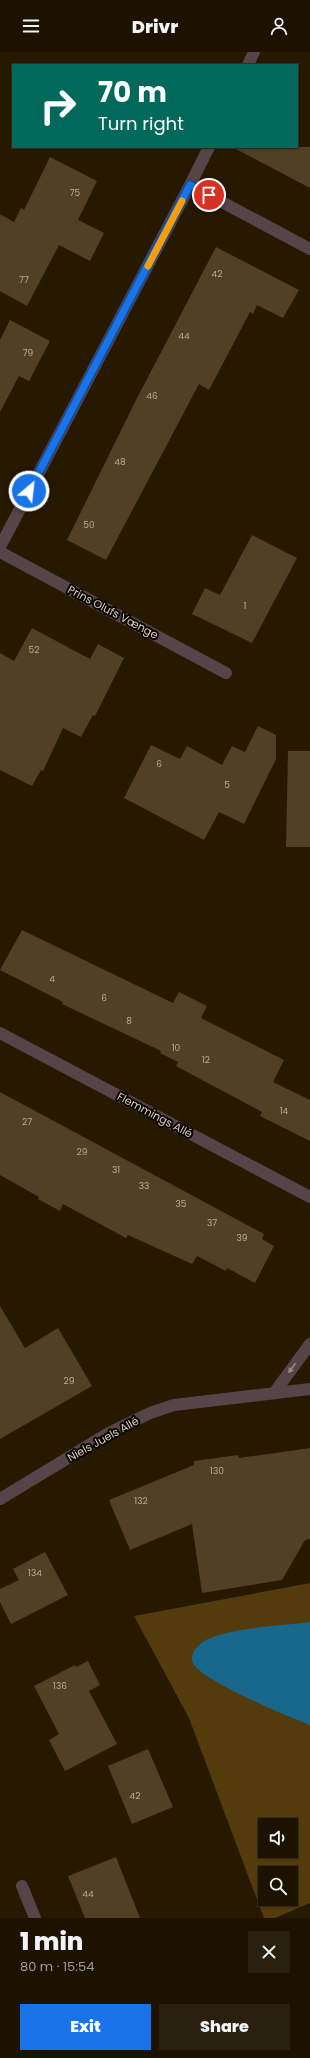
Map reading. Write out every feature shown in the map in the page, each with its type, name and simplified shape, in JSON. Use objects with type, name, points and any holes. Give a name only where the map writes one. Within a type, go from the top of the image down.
[{"type":"street","points":[[248,64],[254,52]]},
{"type":"street","points":[[0,547],[208,148]]},
{"type":"street","points":[[190,185],[310,249]]},
{"type":"street","name":"Prins Olufs Vænge","points":[[0,552],[226,673]]},
{"type":"street","name":"Flemmings Allé","points":[[0,1033],[310,1197]]},
{"type":"street","points":[[274,1393],[310,1344]]},
{"type":"street","name":"Niels Juels Allé","points":[[0,1498],[109,1433],[150,1413],[174,1405],[310,1389]]},
{"type":"street","points":[[22,1886],[35,1918]]},
{"type":"shaded area","points":[[310,1583],[310,1903],[275,1918],[264,1918],[260,1906],[298,1906],[298,1866],[258,1866],[258,1902],[189,1718],[134,1616]]},
{"type":"water","points":[[310,1622],[310,1725],[284,1715],[230,1689],[202,1672],[194,1665],[192,1661],[193,1653],[201,1643],[219,1635],[244,1629]]},
{"type":"building","points":[[310,147],[310,188],[234,148]]},
{"type":"building","points":[[50,157],[97,181],[78,220],[104,233],[90,261],[59,245],[27,306],[0,291],[0,214],[14,222],[21,208],[24,210]]},
{"type":"building","points":[[216,247],[299,290],[283,318],[257,305],[253,314],[250,312],[209,390],[199,384],[106,560],[67,540],[136,400]]},
{"type":"building","points":[[10,320],[50,341],[29,381],[19,376],[0,412],[0,340]]},
{"type":"building","points":[[252,535],[297,558],[252,643],[192,614],[205,588],[220,595]]},
{"type":"building","points":[[32,628],[90,659],[98,644],[124,658],[95,716],[93,715],[81,737],[63,728],[43,771],[41,770],[32,786],[0,770],[0,653],[14,661]]},
{"type":"building","points":[[258,726],[276,735],[276,759],[244,824],[219,812],[204,840],[124,798],[151,745],[180,759],[187,746],[222,765],[232,746],[245,752]]},
{"type":"building","points":[[288,751],[310,751],[310,847],[286,847]]},
{"type":"building","points":[[22,930],[173,1003],[179,992],[207,1006],[201,1018],[284,1060],[273,1082],[310,1100],[310,1141],[260,1116],[262,1112],[176,1066],[178,1062],[160,1053],[161,1051],[62,1004],[63,1002],[0,970]]},
{"type":"building","points":[[0,1092],[264,1234],[262,1239],[274,1246],[255,1283],[227,1268],[226,1271],[197,1256],[192,1264],[128,1235],[126,1238],[63,1204],[60,1211],[38,1199],[39,1197],[0,1175]]},
{"type":"building","points":[[0,1306],[25,1348],[58,1328],[92,1386],[0,1439]]},
{"type":"building","points":[[310,1448],[310,1539],[305,1540],[282,1580],[202,1593],[192,1524],[130,1550],[109,1500],[194,1465],[194,1461],[238,1455],[239,1458]]},
{"type":"building","points":[[45,1552],[68,1595],[11,1624],[0,1602],[0,1589],[19,1580],[13,1569]]},
{"type":"building","points":[[88,1661],[100,1685],[89,1691],[117,1744],[65,1771],[49,1740],[59,1734],[34,1686],[75,1665],[76,1667]]},
{"type":"building","points":[[148,1749],[173,1807],[132,1824],[108,1766]]},
{"type":"building","points":[[116,1857],[140,1918],[85,1918],[68,1876]]},
{"type":"slow traffic","points":[[148,266],[182,201]]},
{"type":"route","points":[[29,491],[190,185],[209,195]]}]
